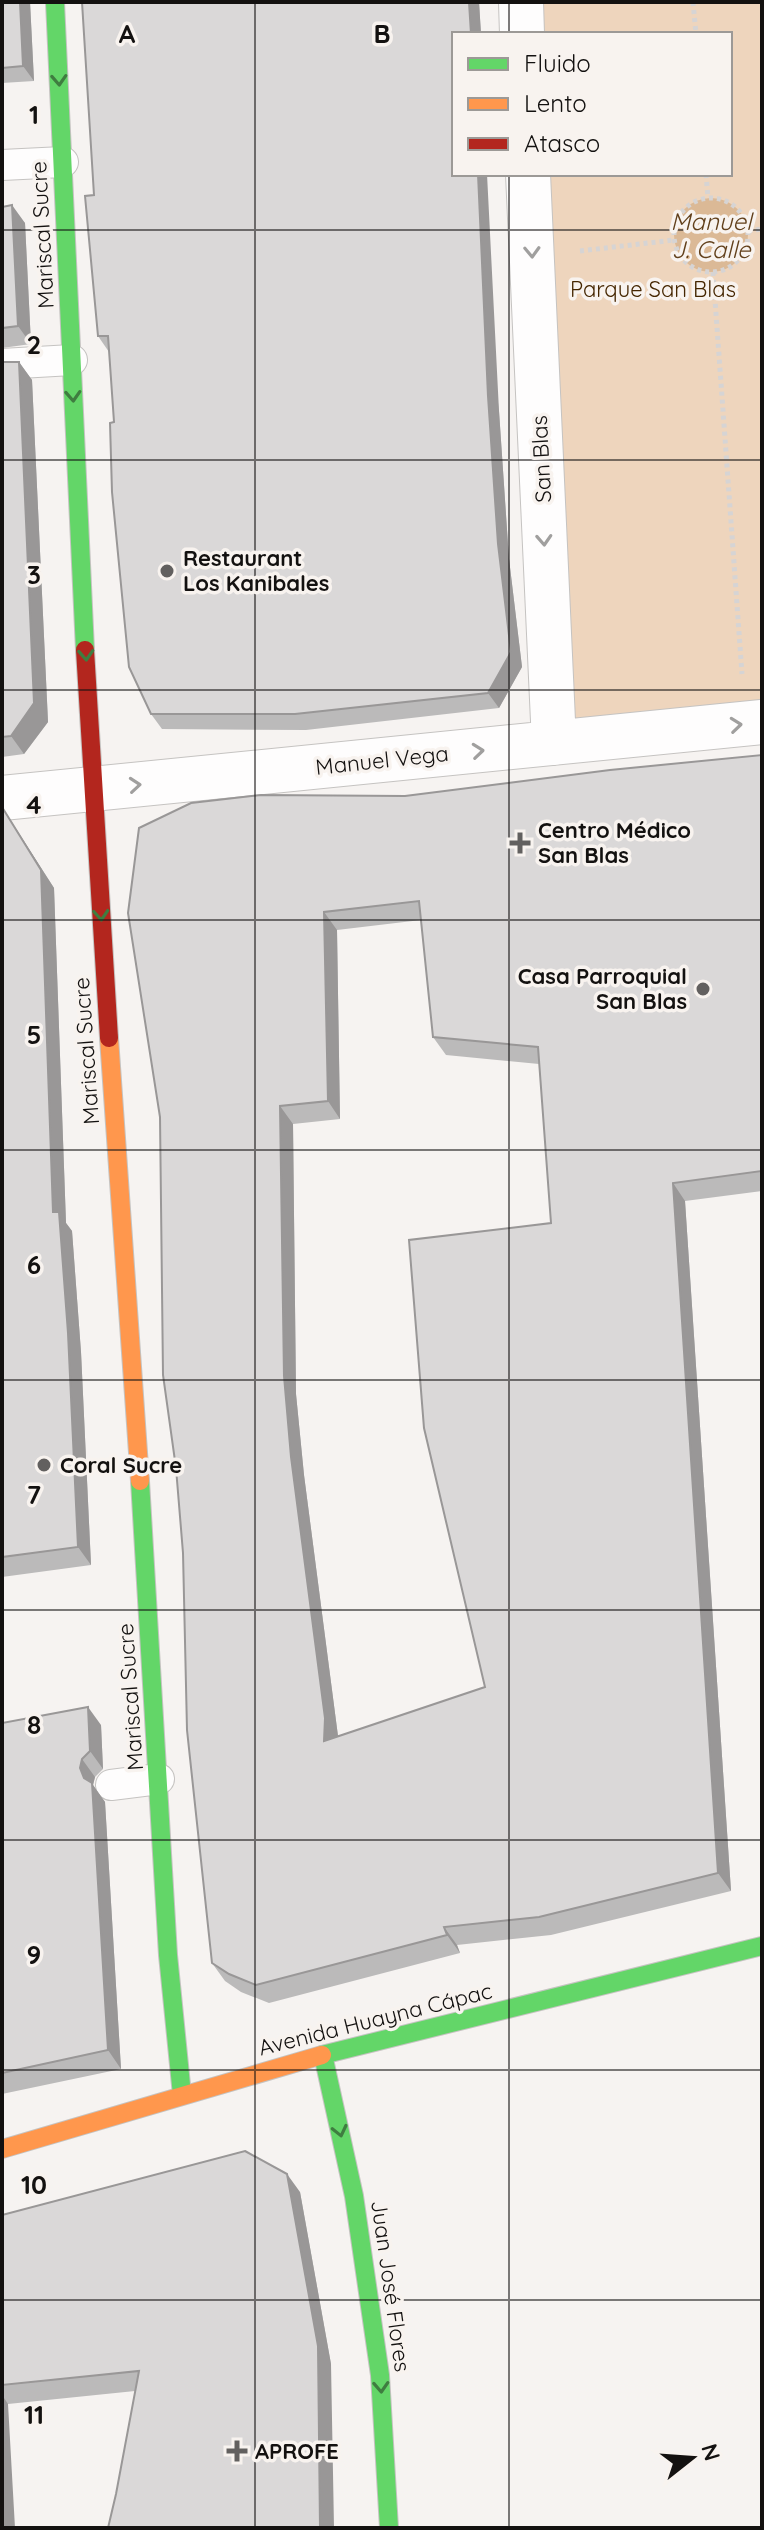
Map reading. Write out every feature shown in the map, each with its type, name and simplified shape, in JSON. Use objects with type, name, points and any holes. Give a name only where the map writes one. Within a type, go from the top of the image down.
[{"type":"street","name":"Mariscal Sucre","points":[[55,2],[92,789],[159,1779],[168,1955],[182,2095]]},
{"type":"street","points":[[521,2],[522,32]]},
{"type":"street","name":"San Blas","points":[[528,176],[554,743]]},
{"type":"street","name":"Manuel Vega","points":[[2,798],[754,723]]},
{"type":"street","name":"Avenida Huayna Cápac","points":[[2,2149],[323,2055],[762,1946]]},
{"type":"street","name":"Juan José Flores","points":[[323,2055],[354,2196],[380,2375],[389,2528]]},
{"type":"lane","points":[[2,165],[63,162]]},
{"type":"lane","points":[[2,364],[72,360]]},
{"type":"lane","points":[[111,1785],[159,1779]]},
{"type":"path","points":[[693,2],[696,32]]},
{"type":"path","points":[[706,176],[708,198]]},
{"type":"path","points":[[708,198],[727,201],[736,207],[744,217],[748,231],[747,247],[742,255],[731,267],[713,272],[699,270],[686,263],[674,241],[674,228],[684,209],[695,201],[708,198]]},
{"type":"path","points":[[748,231],[762,229]]},
{"type":"path","points":[[532,257],[675,240]]},
{"type":"path","points":[[713,272],[754,723]]},
{"type":"green space","name":"Parque San Blas","points":[[532,2],[762,2],[762,706],[578,723],[567,717],[539,176],[732,176],[732,32],[534,32]]},
{"type":"water","name":"Manuel J. Calle","points":[[711,198],[732,204],[742,214],[748,235],[742,256],[732,266],[711,272],[690,266],[680,256],[674,235],[680,214],[690,204]]},
{"type":"building","points":[[2,2],[20,2],[23,66],[2,68]]},
{"type":"building","points":[[82,2],[469,2],[471,32],[452,32],[452,176],[478,176],[498,544],[511,652],[488,693],[295,714],[151,714],[129,667],[112,492],[110,423],[114,422],[108,336],[98,336],[85,196],[94,195]]},
{"type":"building","points":[[12,205],[18,326],[2,328],[2,207]]},
{"type":"building","points":[[2,362],[19,362],[34,703],[11,736],[2,737]]},
{"type":"building","points":[[762,755],[762,1171],[673,1183],[718,1873],[539,1917],[444,1927],[447,1935],[256,1985],[212,1963],[187,1730],[183,1553],[176,1468],[163,1375],[160,1117],[128,913],[139,828],[191,803],[261,795],[405,796],[610,770]],"holes":[[[419,901],[433,1037],[538,1047],[551,1223],[409,1240],[424,1428],[485,1687],[324,1741],[325,1718],[291,1457],[284,1376],[280,1106],[328,1101],[324,912]]]},
{"type":"building","points":[[2,807],[41,870],[53,1212],[59,1212],[78,1547],[2,1557]]},
{"type":"building","points":[[88,1707],[90,1751],[82,1759],[80,1768],[84,1778],[92,1783],[108,2050],[2,2073],[2,1723]]},
{"type":"building","points":[[245,2151],[287,2174],[318,2346],[320,2528],[108,2528],[139,2371],[2,2385],[2,2215]]},
{"type":"traffic: fast","points":[[55,2],[85,650]]},
{"type":"traffic: fast","points":[[140,1481],[168,1955],[182,2095]]},
{"type":"traffic: fast","points":[[322,2055],[762,1946]]},
{"type":"traffic: fast","points":[[323,2055],[354,2196],[380,2375],[389,2528]]},
{"type":"traffic: slow","points":[[109,1038],[140,1481]]},
{"type":"traffic: slow","points":[[2,2149],[322,2055]]},
{"type":"traffic: jam","points":[[85,650],[109,1038]]},
{"type":"place","name":"Restaurant Los Kanibales","points":[[167,571]]},
{"type":"place","name":"Centro Médico San Blas","points":[[520,843]]},
{"type":"place","name":"Casa Parroquial San Blas","points":[[703,989]]},
{"type":"place","name":"Coral Sucre","points":[[44,1465]]},
{"type":"place","name":"APROFE","points":[[237,2451]]}]
